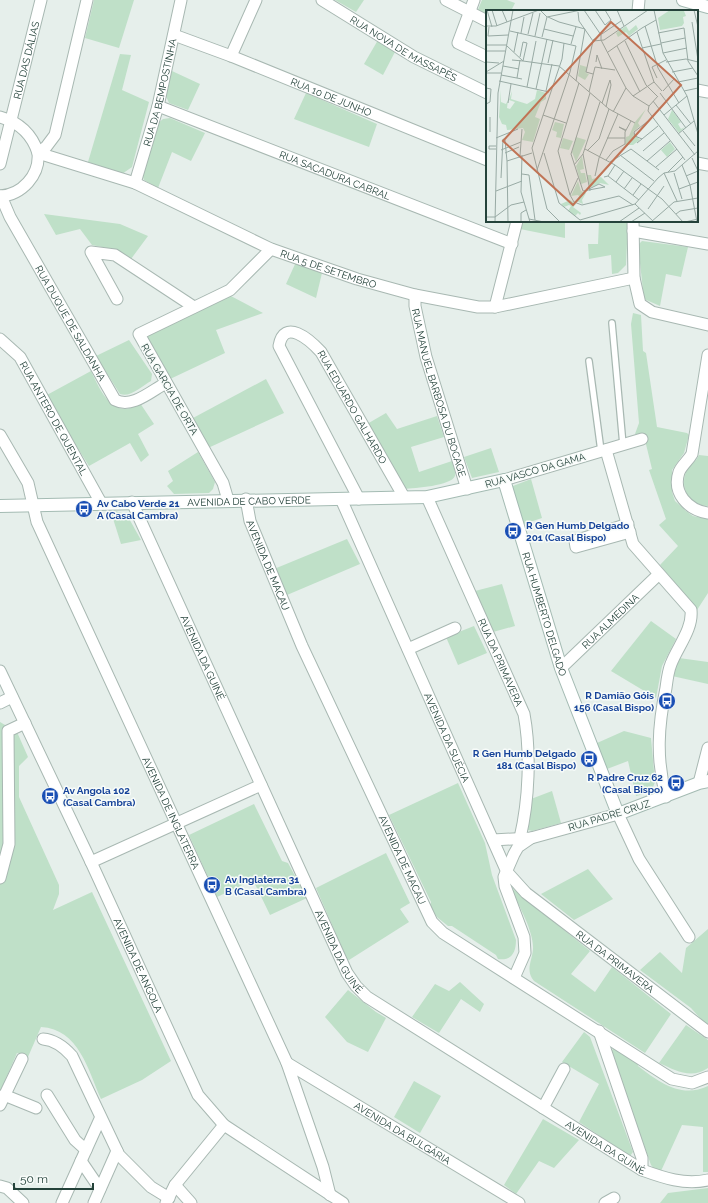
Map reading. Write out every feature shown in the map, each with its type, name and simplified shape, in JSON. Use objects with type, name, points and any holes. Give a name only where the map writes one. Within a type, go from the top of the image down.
[{"type":"street","name":"RUA DAS DÁLIAS","points":[[0,164],[5,118],[41,0]]},
{"type":"street","points":[[38,153],[46,147],[55,135],[88,0]]},
{"type":"street","name":"RUA DA BEMPOSTINHA","points":[[135,183],[158,106],[181,0]]},
{"type":"street","points":[[230,56],[256,0]]},
{"type":"street","name":"RUA NOVA DE MASSAPÊS","points":[[322,0],[414,57],[486,93]]},
{"type":"street","points":[[446,0],[486,20]]},
{"type":"street","points":[[474,0],[458,43],[486,57]]},
{"type":"street","points":[[638,10],[639,0]]},
{"type":"street","points":[[683,0],[708,7]]},
{"type":"street","name":"RUA 10 DE JUNHO","points":[[174,35],[230,56],[486,160]]},
{"type":"street","points":[[698,90],[708,92]]},
{"type":"street","name":"RUA SACADURA CABRAL","points":[[158,106],[512,244]]},
{"type":"street","points":[[0,196],[15,193],[24,187],[39,162],[38,153],[30,138],[20,126],[5,118]]},
{"type":"street","name":"RUA 5 DE SETEMBRO","points":[[38,153],[135,183],[271,249],[357,279],[415,295],[478,307],[495,307],[634,278]]},
{"type":"street","points":[[698,163],[708,165]]},
{"type":"street","name":"RUA DUQUE DE SALDANHA","points":[[0,196],[10,217],[115,400],[122,404],[129,403],[166,383]]},
{"type":"street","points":[[495,307],[517,222]]},
{"type":"street","points":[[708,244],[633,226],[634,278],[640,304],[652,312],[708,325]]},
{"type":"street","name":"RUA GARCIA DE ORTA","points":[[228,500],[223,483],[139,334],[230,290],[271,249]]},
{"type":"street","points":[[117,299],[91,252],[115,255],[194,307]]},
{"type":"street","name":"RUA MANUEL BARBOSA DU BOCAGE","points":[[415,295],[415,306],[426,357],[466,489]]},
{"type":"street","name":"RUA EDUARDO GALHARDO","points":[[359,499],[279,346],[280,340],[288,332],[294,332],[314,344],[321,352],[404,497]]},
{"type":"street","name":"RUA ANTERO DE QUENTAL","points":[[1,341],[20,357],[101,503]]},
{"type":"street","points":[[708,355],[693,450],[690,458],[682,466],[678,480],[680,494],[684,501],[696,510],[708,513]]},
{"type":"street","name":"AVENIDA DE INGLATERRA","points":[[0,435],[28,483],[37,522],[175,824],[287,1063],[323,1167],[330,1195]]},
{"type":"street","name":"RUA VASCO DA GAMA","points":[[427,497],[504,480],[642,439]]},
{"type":"street","points":[[603,451],[635,547],[691,610],[692,620],[670,665],[662,705],[659,739],[660,772],[666,797]]},
{"type":"street","name":"RUA HUMBERTO DELGADO","points":[[504,480],[561,668],[618,814],[639,859],[689,937]]},
{"type":"street","name":"AVENIDA DE CABO VERDE","points":[[0,506],[246,499],[359,499],[427,497]]},
{"type":"street","name":"RUA DA PRIMAVERA","points":[[427,497],[524,714],[528,734],[526,798],[525,814],[520,838]]},
{"type":"street","name":"AVENIDA DE MACAU","points":[[246,499],[250,521],[302,646],[426,913],[432,922],[443,933],[599,1031],[672,1079],[692,1082],[708,1077]]},
{"type":"street","name":"AVENIDA DA SUÉCIA","points":[[341,499],[507,872],[504,877],[505,886],[524,937],[525,953],[514,978]]},
{"type":"street","name":"AVENIDA DA GUINÉ","points":[[132,502],[347,973],[356,986],[367,997],[642,1170],[671,1181],[699,1182],[708,1180]]},
{"type":"street","name":"RUA ALMEDINA","points":[[561,668],[658,574]]},
{"type":"street","points":[[408,649],[455,628]]},
{"type":"street","name":"AVENIDA DE ANGOLA","points":[[0,671],[91,862],[198,1095],[224,1125],[342,1203]]},
{"type":"street","points":[[0,703],[12,697]]},
{"type":"street","points":[[0,878],[9,844],[8,731],[25,723]]},
{"type":"street","points":[[703,782],[708,748]]},
{"type":"street","name":"RUA PADRE CRUZ","points":[[531,838],[618,814],[703,782]]},
{"type":"street","points":[[91,862],[261,785]]},
{"type":"street","points":[[493,840],[531,838]]},
{"type":"street","points":[[507,872],[518,846],[531,838]]},
{"type":"street","name":"RUA DA PRIMAVERA","points":[[507,872],[526,893],[708,1032]]},
{"type":"street","points":[[599,1031],[642,1158],[642,1170]]},
{"type":"street","points":[[43,1039],[57,1043],[65,1048],[72,1056],[100,1119],[117,1152],[151,1187],[168,1200],[175,1186],[224,1125]]},
{"type":"street","points":[[22,1059],[2,1100],[36,1108]]},
{"type":"street","name":"AVENIDA DA BULGÁRIA","points":[[287,1063],[519,1203]]},
{"type":"street","points":[[543,1108],[564,1069]]},
{"type":"street","points":[[47,1095],[75,1140],[86,1150]]},
{"type":"street","points":[[62,1203],[100,1119]]},
{"type":"street","points":[[94,1203],[117,1152]]},
{"type":"street","points":[[81,1161],[100,1189]]},
{"type":"street","points":[[302,1176],[313,1176],[323,1167]]},
{"type":"street","points":[[0,1186],[7,1188],[23,1203]]},
{"type":"street","points":[[175,1186],[191,1203]]},
{"type":"lane","points":[[612,324],[623,445]]},
{"type":"lane","points":[[589,361],[603,451]]},
{"type":"green space","points":[[94,0],[134,0],[119,48],[85,38]]},
{"type":"green space","points":[[335,0],[364,0],[356,12]]},
{"type":"green space","points":[[482,0],[507,0],[515,3],[512,10],[486,10],[486,16],[477,12]]},
{"type":"green space","points":[[378,40],[396,50],[383,75],[364,64]]},
{"type":"green space","points":[[120,54],[131,55],[122,90],[149,102],[132,167],[122,174],[88,162]]},
{"type":"green space","points":[[172,71],[200,84],[188,110],[169,103],[165,94]]},
{"type":"green space","points":[[306,93],[377,124],[369,147],[294,119]]},
{"type":"green space","points":[[170,118],[205,133],[191,161],[172,152],[158,188],[144,180],[142,174],[157,124],[163,119]]},
{"type":"green space","points":[[44,214],[120,224],[148,236],[131,259],[112,249],[92,245],[80,229],[56,235]]},
{"type":"green space","points":[[522,222],[565,222],[565,238],[520,229]]},
{"type":"green space","points":[[599,222],[628,222],[626,265],[618,273],[612,274],[611,255],[589,259],[588,244],[598,244]]},
{"type":"green space","points":[[642,241],[688,247],[681,277],[666,274],[660,306],[644,299],[638,245]]},
{"type":"green space","points":[[296,262],[322,273],[316,298],[286,284]]},
{"type":"green space","points":[[229,295],[263,313],[216,330],[225,353],[168,380],[147,338],[149,335]]},
{"type":"green space","points":[[633,313],[641,315],[643,351],[646,353],[657,427],[687,433],[689,435],[684,453],[672,470],[672,492],[675,501],[693,516],[708,519],[708,593],[697,610],[660,565],[678,546],[659,525],[666,519],[649,470],[652,469],[644,436],[635,434],[639,423],[631,324]]},
{"type":"green space","points":[[129,340],[152,374],[151,381],[136,391],[124,395],[120,394],[96,356]]},
{"type":"green space","points":[[91,371],[108,401],[119,408],[126,409],[140,403],[154,424],[138,434],[149,455],[141,462],[130,443],[89,466],[45,396]]},
{"type":"green space","points":[[266,379],[284,413],[208,448],[193,418]]},
{"type":"green space","points":[[386,413],[397,429],[437,416],[444,437],[411,447],[419,472],[452,461],[455,476],[447,482],[440,484],[404,489],[367,424]]},
{"type":"green space","points":[[491,448],[499,472],[472,478],[464,457]]},
{"type":"green space","points":[[198,452],[215,482],[213,489],[209,493],[174,494],[167,486],[173,481],[168,471]]},
{"type":"green space","points":[[699,455],[708,456],[708,506],[696,503],[685,490],[684,478],[686,472]]},
{"type":"green space","points":[[531,479],[542,518],[524,524],[511,489],[513,486]]},
{"type":"green space","points":[[110,509],[127,515],[141,540],[121,544]]},
{"type":"green space","points":[[347,539],[360,564],[287,595],[274,569]]},
{"type":"green space","points":[[502,584],[515,626],[493,632],[475,591]]},
{"type":"green space","points":[[651,621],[676,639],[662,666],[656,698],[611,671]]},
{"type":"green space","points":[[474,626],[487,653],[458,665],[446,637]]},
{"type":"green space","points":[[679,658],[708,662],[708,684],[672,676]]},
{"type":"green space","points":[[0,722],[17,732],[28,757],[19,766],[19,797],[59,885],[59,894],[53,910],[92,892],[171,1061],[142,1080],[101,1099],[86,1064],[73,1043],[65,1035],[54,1029],[41,1027],[28,1057],[17,1053],[0,1092]]},
{"type":"green space","points":[[624,731],[651,738],[655,782],[648,792],[636,796],[628,761],[607,769],[597,743]]},
{"type":"green space","points":[[458,783],[485,843],[492,875],[516,940],[514,952],[506,959],[498,959],[496,955],[452,926],[448,926],[438,918],[430,908],[431,902],[389,815]]},
{"type":"green space","points":[[552,791],[561,823],[532,831],[528,830],[531,799]]},
{"type":"green space","points":[[254,804],[282,861],[288,863],[307,898],[270,915],[253,880],[217,897],[189,835]]},
{"type":"green space","points":[[386,853],[410,903],[400,909],[409,922],[349,960],[347,959],[316,888]]},
{"type":"green space","points":[[588,869],[613,899],[574,920],[541,894]]},
{"type":"green space","points":[[513,889],[590,951],[571,974],[595,992],[612,967],[671,1014],[645,1053],[534,981],[531,977],[529,969],[533,942],[526,919],[512,891]]},
{"type":"green space","points":[[708,929],[708,1027],[691,1008],[640,970],[660,952],[682,973],[686,948]]},
{"type":"green space","points":[[460,982],[484,1004],[480,1012],[461,999],[439,1033],[412,1017],[435,984],[449,991]]},
{"type":"green space","points":[[348,990],[386,1018],[368,1052],[347,1042],[325,1017]]},
{"type":"green space","points":[[686,1025],[708,1040],[708,1068],[702,1072],[689,1074],[683,1073],[659,1063]]},
{"type":"green space","points":[[584,1032],[590,1037],[633,1152],[630,1156],[579,1122],[599,1084],[562,1062]]},
{"type":"green space","points":[[614,1048],[637,1061],[638,1066],[654,1078],[671,1087],[689,1091],[698,1090],[708,1086],[708,1172],[703,1172],[703,1127],[682,1125],[661,1171],[655,1170],[651,1165],[611,1051]]},
{"type":"green space","points":[[414,1081],[441,1096],[420,1133],[394,1117]]},
{"type":"green space","points":[[543,1119],[579,1140],[554,1168],[539,1161],[516,1194],[504,1185]]},
{"type":"green space","points":[[708,1188],[708,1203],[660,1203],[668,1193]]},
{"type":"place","name":"Av Cabo Verde 21 A (Casal Cambra)","points":[[84,509]]},
{"type":"place","name":"R Gen Humb Delgado 201 (Casal Bispo)","points":[[513,531]]},
{"type":"place","name":"R Damião Góis 156 (Casal Bispo)","points":[[667,701]]},
{"type":"place","name":"R Gen Humb Delgado 181 (Casal Bispo)","points":[[589,759]]},
{"type":"place","name":"R Padre Cruz 62 (Casal Bispo)","points":[[676,783]]},
{"type":"place","name":"Av Angola 102 (Casal Cambra)","points":[[50,796]]},
{"type":"place","name":"Av Inglaterra 31 B (Casal Cambra)","points":[[212,885]]}]
